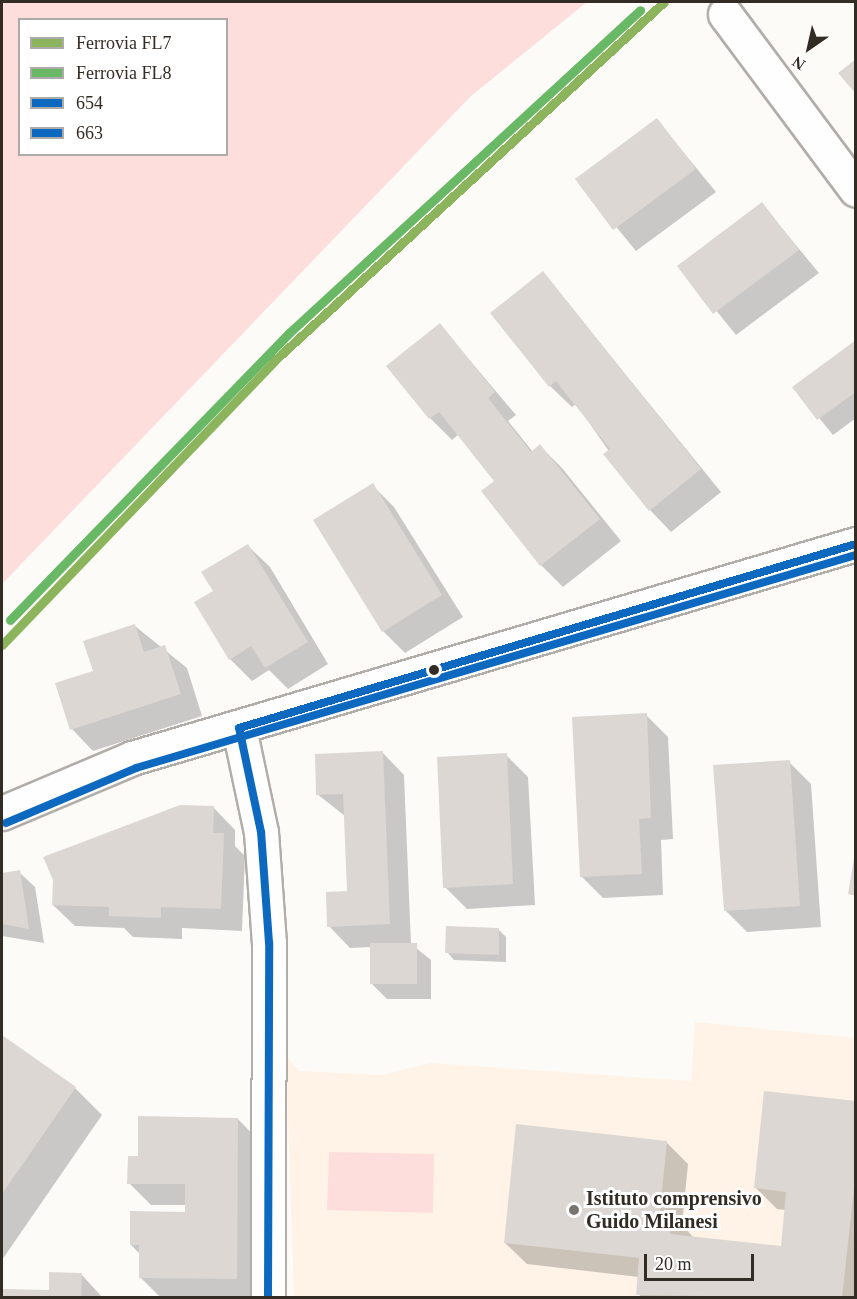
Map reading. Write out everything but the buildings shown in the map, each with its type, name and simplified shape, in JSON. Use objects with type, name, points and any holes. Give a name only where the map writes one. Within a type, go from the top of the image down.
[{"type":"street","points":[[725,14],[855,190]]},
{"type":"street","points":[[2,813],[132,758],[855,544]]},
{"type":"street","points":[[239,728],[261,832],[269,943],[268,1298]]},
{"type":"shaded area","points":[[2,2],[587,2],[471,96],[2,584]]},
{"type":"shaded area","name":"Istituto comprensivo Guido Milanesi","points":[[695,1022],[855,1038],[855,1297],[294,1297],[286,1055],[299,1071],[382,1075],[431,1063],[691,1081]]},
{"type":"shaded area","points":[[329,1152],[434,1154],[433,1213],[327,1210]]},
{"type":"rail line","name":"FL7","points":[[2,645],[273,362],[664,2]]},
{"type":"rail line","name":"FL8","points":[[10,620],[289,333],[640,10]]},
{"type":"transit line","name":"654","points":[[268,1298],[269,943],[261,832],[239,728],[856,544]]},
{"type":"transit line","name":"663","points":[[6,823],[136,768],[856,555]]},
{"type":"place","name":"Istituto comprensivo Guido Milanesi","points":[[574,1210]]}]
